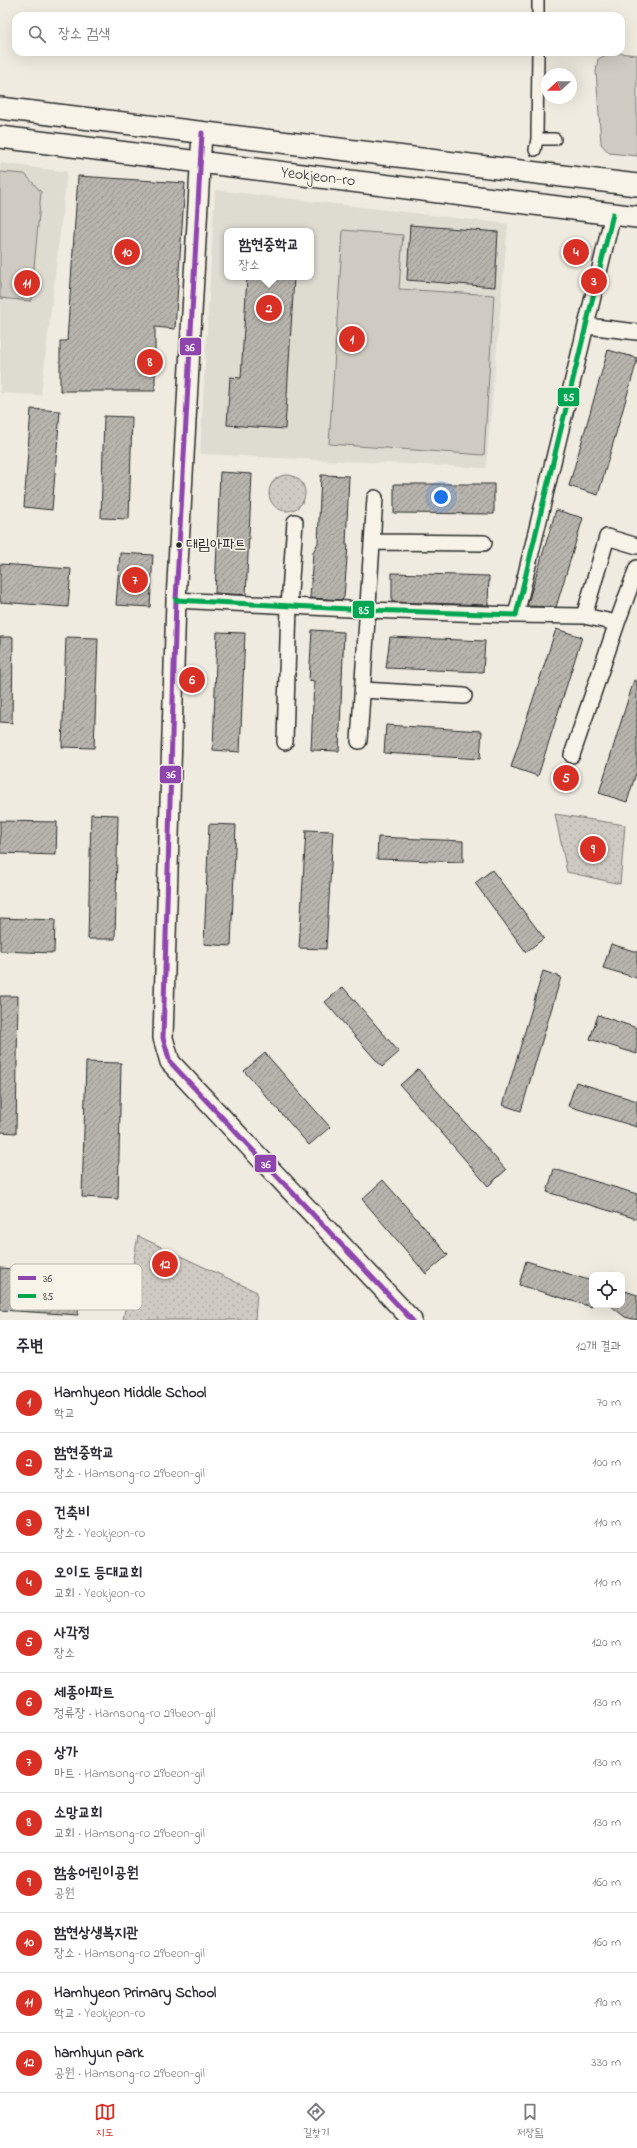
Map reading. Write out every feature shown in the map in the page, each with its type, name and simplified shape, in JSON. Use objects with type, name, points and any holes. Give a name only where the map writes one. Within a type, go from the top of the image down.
[{"type":"main road","name":"Yeokjeon-ro","points":[[0,108],[637,185]]},
{"type":"main road","name":"Yeokjeon-ro","points":[[0,137],[637,217]]},
{"type":"street","points":[[538,0],[538,12]]},
{"type":"street","points":[[538,56],[536,145],[555,139]]},
{"type":"street","points":[[202,133],[198,162],[176,600],[163,1038],[170,1062],[412,1320]]},
{"type":"street","points":[[516,615],[613,214]]},
{"type":"street","points":[[587,326],[637,332]]},
{"type":"street","points":[[359,742],[375,498]]},
{"type":"street","points":[[285,742],[289,606],[295,522]]},
{"type":"street","points":[[584,616],[607,537],[637,546]]},
{"type":"street","points":[[372,542],[484,543]]},
{"type":"street","points":[[572,755],[637,568]]},
{"type":"street","points":[[176,600],[368,610],[584,616],[617,623]]},
{"type":"street","points":[[363,690],[464,696]]},
{"type":"shaded area","points":[[625,54],[637,55],[637,156],[609,153],[601,144],[596,71],[598,59],[604,56],[625,56]]},
{"type":"shaded area","points":[[0,163],[67,172],[41,395],[0,393]]},
{"type":"shaded area","points":[[0,172],[25,174],[41,192],[31,301],[0,298]]},
{"type":"shaded area","points":[[215,190],[508,224],[486,468],[200,454]]},
{"type":"shaded area","points":[[343,230],[403,235],[399,289],[494,295],[484,455],[329,444]]},
{"type":"shaded area","points":[[287,475],[300,480],[305,493],[300,506],[287,511],[274,506],[269,493],[274,480]]},
{"type":"shaded area","points":[[555,814],[625,825],[620,884],[567,872]]},
{"type":"shaded area","points":[[138,1236],[257,1292],[255,1320],[123,1320],[125,1310],[142,1310],[142,1264],[133,1264]]},
{"type":"building","points":[[78,176],[185,183],[175,329],[155,327],[155,391],[60,391],[60,341],[67,341]]},
{"type":"building","points":[[410,225],[498,232],[495,287],[407,280]]},
{"type":"building","points":[[247,280],[294,280],[285,429],[227,425],[230,377],[241,378]]},
{"type":"building","points":[[608,350],[637,358],[637,361],[598,495],[569,486]]},
{"type":"building","points":[[31,409],[60,411],[52,510],[24,507]]},
{"type":"building","points":[[104,416],[132,417],[129,519],[101,518]]},
{"type":"building","points":[[220,472],[252,474],[246,595],[215,593]]},
{"type":"building","points":[[321,475],[349,476],[346,545],[348,545],[344,597],[342,600],[310,598],[313,552],[318,543]]},
{"type":"building","points":[[394,484],[494,484],[494,514],[394,513]]},
{"type":"building","points":[[556,510],[583,518],[556,607],[527,606]]},
{"type":"building","points":[[120,553],[153,555],[150,607],[116,605]]},
{"type":"building","points":[[0,564],[71,569],[68,607],[0,602]]},
{"type":"building","points":[[392,573],[489,576],[488,605],[392,602]]},
{"type":"building","points":[[556,629],[582,637],[538,776],[511,767]]},
{"type":"building","points":[[312,630],[344,632],[339,751],[311,750],[314,681],[309,680]]},
{"type":"building","points":[[217,632],[245,633],[240,752],[213,750]]},
{"type":"building","points":[[0,637],[13,637],[12,723],[0,722]]},
{"type":"building","points":[[66,637],[98,638],[94,748],[62,747]]},
{"type":"building","points":[[390,637],[485,641],[483,672],[386,668]]},
{"type":"building","points":[[634,680],[637,681],[637,770],[627,802],[599,793]]},
{"type":"building","points":[[386,725],[482,731],[480,759],[384,753]]},
{"type":"building","points":[[91,814],[118,815],[115,939],[88,939]]},
{"type":"building","points":[[0,821],[57,822],[56,855],[0,853]]},
{"type":"building","points":[[209,824],[236,825],[231,946],[204,944]]},
{"type":"building","points":[[306,830],[333,831],[326,949],[299,948]]},
{"type":"building","points":[[378,837],[463,841],[463,862],[377,859]]},
{"type":"building","points":[[492,870],[544,938],[526,952],[475,883]]},
{"type":"building","points":[[0,918],[55,920],[54,953],[0,951]]},
{"type":"building","points":[[611,944],[637,952],[637,978],[603,968]]},
{"type":"building","points":[[543,971],[561,977],[521,1111],[503,1105]]},
{"type":"building","points":[[343,987],[399,1052],[382,1067],[325,1002]]},
{"type":"building","points":[[0,996],[18,996],[16,1133],[0,1132]]},
{"type":"building","points":[[598,1015],[637,1028],[637,1054],[590,1039]]},
{"type":"building","points":[[265,1053],[330,1127],[309,1145],[244,1071]]},
{"type":"building","points":[[86,1062],[121,1063],[118,1199],[82,1197]]},
{"type":"building","points":[[418,1069],[506,1170],[488,1186],[400,1085]]},
{"type":"building","points":[[576,1082],[637,1101],[637,1127],[568,1106]]},
{"type":"building","points":[[554,1169],[637,1194],[637,1219],[547,1192]]},
{"type":"building","points":[[383,1180],[448,1255],[426,1274],[362,1199]]},
{"type":"building","points":[[526,1261],[589,1280],[589,1306],[519,1285]]},
{"type":"building","points":[[0,1268],[10,1269],[10,1310],[78,1310],[78,1315],[0,1310]]},
{"type":"building","points":[[625,1291],[637,1295],[637,1320],[625,1317],[614,1308],[625,1308]]},
{"type":"transit line","name":"36","points":[[202,133],[176,600],[163,1038],[170,1062],[412,1320]]},
{"type":"transit line","name":"85","points":[[176,600],[368,610],[516,615],[613,214]]},
{"type":"place","name":"함현상생복지관","points":[[127,252]]},
{"type":"place","name":"오이도 등대교회","points":[[576,252]]},
{"type":"place","name":"건축비","points":[[594,281]]},
{"type":"place","name":"Hamhyeon Primary School","points":[[27,283]]},
{"type":"place","name":"함현중학교","points":[[269,308]]},
{"type":"place","name":"Hamhyeon Middle School","points":[[352,339]]},
{"type":"place","name":"소망교회","points":[[150,362]]},
{"type":"place","name":"대림아파트","points":[[179,545]]},
{"type":"place","name":"상가","points":[[135,580]]},
{"type":"place","name":"세종아파트","points":[[192,680]]},
{"type":"place","name":"사각정","points":[[566,778]]},
{"type":"place","name":"함송어린이공원","points":[[593,849]]},
{"type":"place","name":"hamhyun park","points":[[165,1264]]}]
